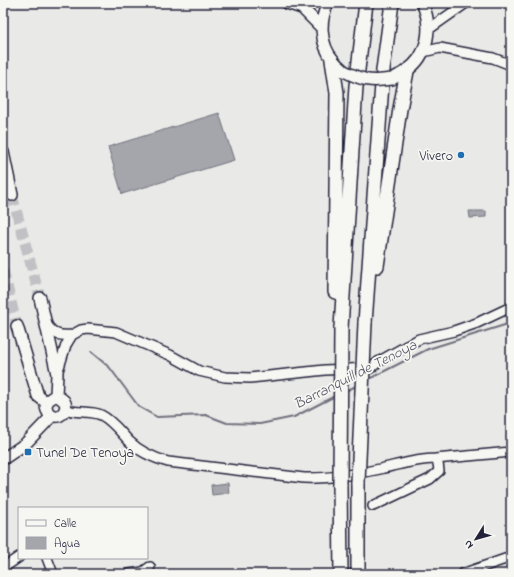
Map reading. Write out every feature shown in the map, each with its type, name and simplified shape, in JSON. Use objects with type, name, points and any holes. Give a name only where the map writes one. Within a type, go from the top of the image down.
[{"type":"highway","points":[[338,329],[356,86],[366,3]]},
{"type":"highway","points":[[358,574],[358,482],[361,424],[383,70],[392,3]]},
{"type":"highway","points":[[332,60],[337,99],[339,484],[341,574]]},
{"type":"highway","points":[[368,323],[407,71]]},
{"type":"main road","points":[[287,3],[302,8],[321,27]]},
{"type":"main road","points":[[328,3],[324,10],[321,27],[324,44],[332,60],[344,71],[359,79],[376,81],[392,78],[407,71],[418,60],[423,52],[428,28],[423,3]]},
{"type":"main road","points":[[3,152],[12,195]]},
{"type":"main road","points":[[40,298],[57,374],[56,395],[47,403],[46,409],[52,416]]},
{"type":"main road","points":[[18,326],[38,396],[47,403]]},
{"type":"main road","points":[[3,459],[25,444],[52,416],[62,415],[65,409],[65,403],[56,395]]},
{"type":"street","points":[[440,48],[428,28],[466,3]]},
{"type":"street","points":[[423,52],[440,48],[493,58],[511,65]]},
{"type":"street","points":[[46,323],[53,332],[60,336],[72,335],[81,330],[88,329],[116,332],[170,355],[200,371],[225,377],[250,378],[325,370],[371,368],[378,362],[419,340],[454,332],[511,307]]},
{"type":"street","points":[[57,374],[66,345],[72,335]]},
{"type":"street","points":[[65,409],[72,412],[82,411],[101,415],[118,428],[131,443],[149,456],[168,462],[304,478],[323,478],[377,470],[425,459],[511,452]]},
{"type":"street","points":[[373,506],[430,479],[439,471],[438,463],[435,459]]},
{"type":"street","points":[[462,574],[511,558]]},
{"type":"street","points":[[3,568],[18,559]]},
{"type":"street","points":[[47,559],[53,574]]},
{"type":"street","points":[[130,574],[144,572],[150,567]]},
{"type":"water","points":[[219,113],[234,160],[122,194],[108,147]]},
{"type":"water","points":[[469,211],[486,211],[486,217],[470,218]]},
{"type":"water","points":[[228,483],[229,493],[212,495],[211,485]]},
{"type":"waterway","name":"Barranquill de Tenoya","points":[[367,380],[428,349],[511,323]]},
{"type":"waterway","name":"Barranquill de Tenoya","points":[[91,352],[110,368],[139,407],[157,417],[206,415],[227,423],[260,424],[294,417],[335,396]]},
{"type":"waterway","name":"Barranquill de Tenoya","points":[[346,391],[358,385]]},
{"type":"tunnel","points":[[12,195],[40,298]]},
{"type":"tunnel","points":[[3,270],[17,326]]},
{"type":"place","name":"Vivero","points":[[461,155]]},
{"type":"place","name":"Tunel De Tenoya","points":[[28,452]]}]
